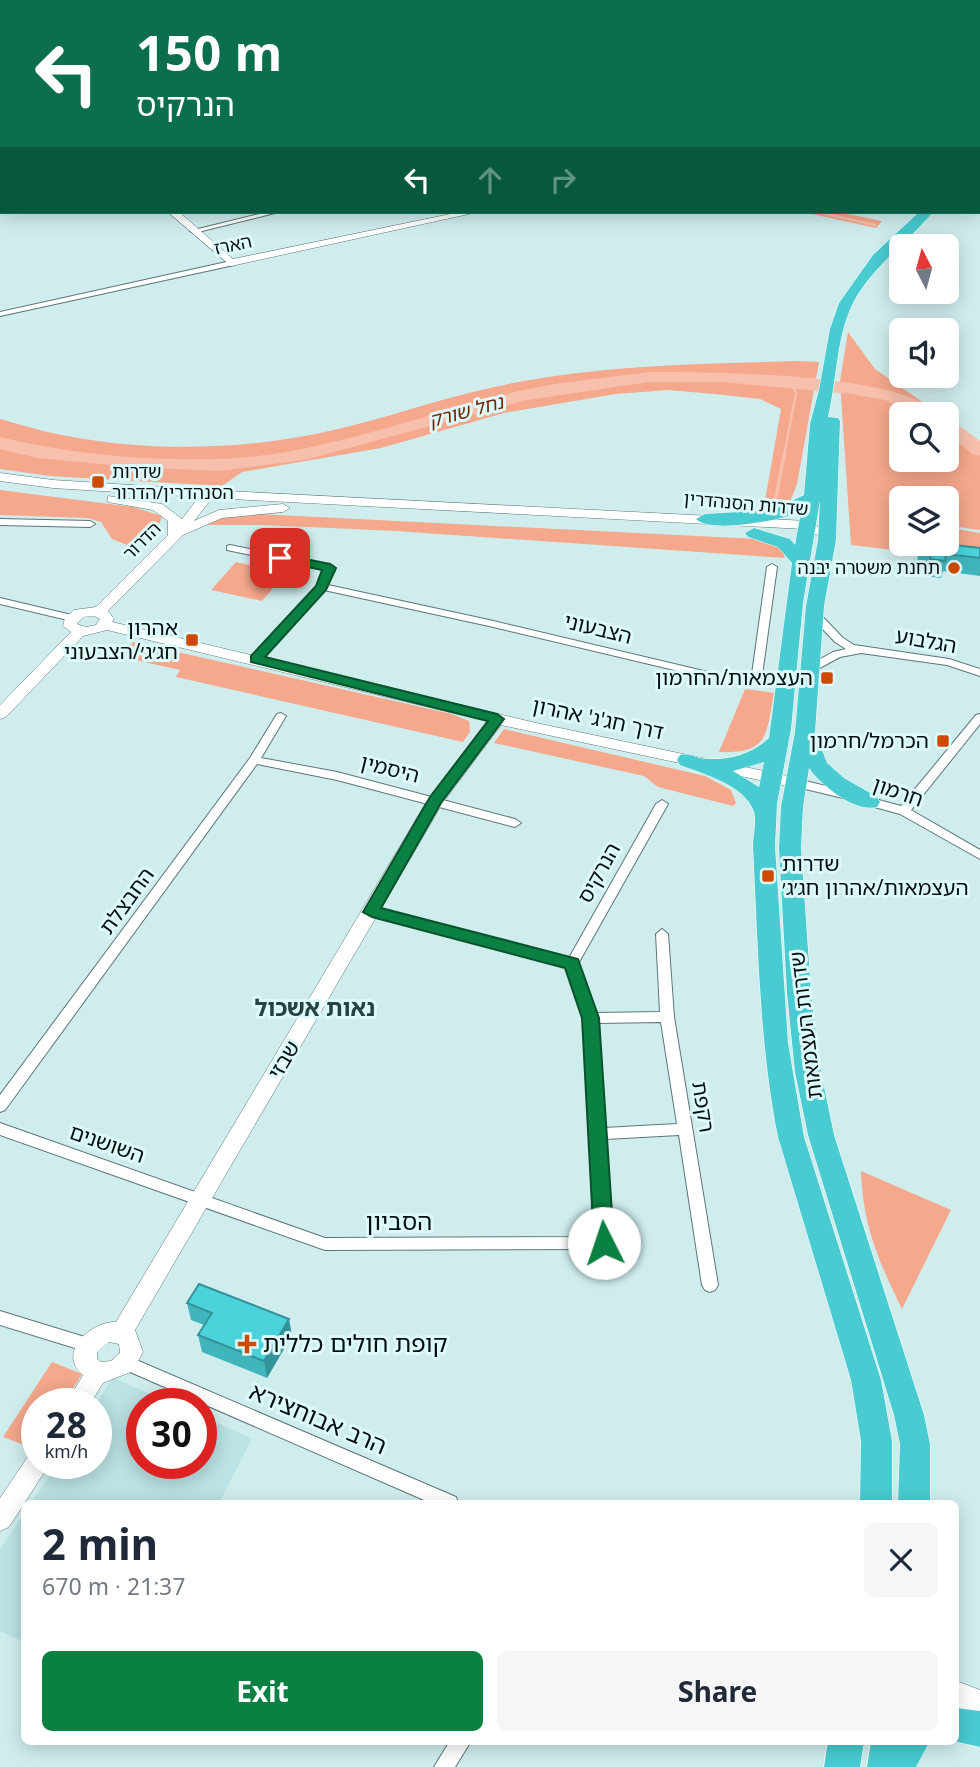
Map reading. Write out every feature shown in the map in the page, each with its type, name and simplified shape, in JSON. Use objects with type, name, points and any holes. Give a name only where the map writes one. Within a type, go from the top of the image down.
[{"type":"highway","name":"שדרות העצמאות","points":[[914,1500],[915,1444],[909,1415],[821,1135],[808,1072],[790,848],[792,807],[784,781],[779,740],[793,603],[812,497],[818,424],[837,329],[846,303],[878,258],[924,214]]},
{"type":"highway","name":"שדרות העצמאות","points":[[828,382],[832,419],[827,535],[815,615],[805,726],[784,781],[766,815],[764,846],[778,1072],[791,1137],[869,1392],[879,1441],[876,1500]]},
{"type":"highway","points":[[705,519],[780,515],[798,509],[812,497]]},
{"type":"highway","points":[[754,533],[784,543],[802,564]]},
{"type":"highway","points":[[805,726],[807,744],[820,769],[829,779],[869,802]]},
{"type":"highway","points":[[709,765],[744,764],[764,755],[779,740]]},
{"type":"highway","points":[[687,760],[736,780],[761,802],[766,815]]},
{"type":"highway","points":[[959,1725],[980,1727]]},
{"type":"highway","points":[[842,1767],[845,1745]]},
{"type":"highway","points":[[886,1767],[889,1745]]},
{"type":"highway","points":[[894,1767],[910,1745]]},
{"type":"street","points":[[175,214],[231,263]]},
{"type":"street","points":[[194,231],[266,214]]},
{"type":"street","name":"הארז","points":[[0,314],[464,214]]},
{"type":"street","name":"שדרות הסנהדרין","points":[[0,477],[283,508],[645,525],[754,533],[806,532]]},
{"type":"street","name":"שדרות הסנהדרין","points":[[0,489],[113,499],[204,499],[705,519],[827,535]]},
{"type":"street","points":[[113,499],[165,510],[174,519],[175,536],[219,514],[283,508]]},
{"type":"street","name":"הדרור","points":[[102,619],[204,499]]},
{"type":"street","points":[[0,522],[90,524]]},
{"type":"street","points":[[230,548],[330,568],[321,587],[256,659]]},
{"type":"street","name":"הצבעוני","points":[[321,587],[489,623],[729,680],[748,682],[757,675],[772,566]]},
{"type":"street","points":[[0,601],[96,631],[102,619]]},
{"type":"street","name":"הגלבוע","points":[[815,615],[844,644],[864,651],[949,662],[980,673]]},
{"type":"street","name":"דרך חג'ג' אהרון","points":[[102,619],[497,719],[784,781]]},
{"type":"street","points":[[0,713],[76,625]]},
{"type":"street","name":"הגלבוע","points":[[810,669],[837,654],[864,651]]},
{"type":"street","name":"החבצלת","points":[[0,1106],[254,760],[281,716]]},
{"type":"street","points":[[904,811],[980,717]]},
{"type":"street","name":"שבזי","points":[[121,1334],[435,801],[497,719]]},
{"type":"street","name":"היסמין","points":[[254,760],[337,776],[515,823]]},
{"type":"street","name":"חרמון","points":[[784,781],[904,811],[980,855]]},
{"type":"street","name":"הנרקיס","points":[[572,964],[662,804]]},
{"type":"street","points":[[372,912],[572,964],[590,1018],[597,1134],[685,1129]]},
{"type":"street","name":"רקפת","points":[[662,934],[667,1017],[710,1285]]},
{"type":"street","points":[[590,1018],[667,1017]]},
{"type":"street","name":"השושנים","points":[[0,1129],[201,1199]]},
{"type":"street","name":"הסביון","points":[[201,1199],[326,1244],[604,1243],[597,1134]]},
{"type":"street","points":[[0,1318],[88,1345]]},
{"type":"street","points":[[107,1332],[121,1334],[132,1349],[127,1363],[113,1372],[97,1373],[86,1364],[88,1345],[107,1332]]},
{"type":"street","name":"הרב אבוחצירא","points":[[127,1363],[443,1500]]},
{"type":"street","points":[[87,1388],[97,1373]]},
{"type":"street","points":[[0,1519],[26,1479]]},
{"type":"street","points":[[959,1695],[980,1703]]},
{"type":"street","points":[[959,1718],[980,1727]]},
{"type":"street","points":[[444,1767],[459,1745]]},
{"type":"shaded area","points":[[812,214],[848,214],[882,221],[876,228]]},
{"type":"shaded area","points":[[848,332],[875,369],[889,379],[889,388],[902,388],[922,402],[889,402],[889,472],[959,472],[959,427],[980,442],[980,530],[959,527],[959,486],[889,486],[889,549],[851,545],[840,381]]},
{"type":"shaded area","points":[[819,362],[797,484],[788,507],[763,512],[781,409],[760,399],[668,390],[616,394],[504,413],[381,448],[242,472],[222,486],[50,476],[0,469],[0,419],[50,432],[131,445],[229,445],[325,432],[473,392],[570,374],[646,367]]},
{"type":"shaded area","points":[[0,490],[133,507],[162,516],[154,539],[127,545],[112,539],[101,522],[87,518],[0,515]]},
{"type":"shaded area","points":[[238,513],[757,539],[781,547],[785,558],[396,531],[205,525],[208,520]]},
{"type":"shaded area","points":[[959,530],[980,533],[980,560],[946,556],[959,556]]},
{"type":"shaded area","points":[[236,562],[286,573],[262,601],[211,590]]},
{"type":"shaded area","points":[[133,642],[452,714],[469,721],[470,732],[463,742],[176,677],[180,670],[122,657]]},
{"type":"shaded area","points":[[745,689],[774,693],[767,730],[757,745],[736,752],[719,752]]},
{"type":"shaded area","points":[[504,729],[705,776],[731,790],[736,803],[733,806],[658,787],[644,776],[494,743]]},
{"type":"shaded area","points":[[861,1171],[951,1210],[902,1309],[873,1242],[865,1209]]},
{"type":"shaded area","points":[[52,1362],[82,1374],[73,1388],[35,1388]]},
{"type":"shaded area","points":[[113,1378],[137,1388],[126,1388],[126,1479],[217,1479],[217,1423],[252,1438],[221,1500],[33,1500],[47,1479],[112,1479],[112,1388],[106,1388]]},
{"type":"shaded area","points":[[21,1409],[21,1444],[3,1437]]},
{"type":"shaded area","points":[[21,1518],[21,1641],[0,1631],[0,1550]]},
{"type":"building","points":[[959,546],[980,548],[980,558],[959,556]]},
{"type":"building","points":[[930,556],[946,556],[945,561],[930,559]]},
{"type":"building","points":[[199,1284],[289,1319],[264,1361],[198,1335],[212,1313],[187,1303]]},
{"type":"waterway","points":[[826,214],[875,225]]},
{"type":"waterway","name":"נחל שורק","points":[[0,443],[38,452],[130,461],[218,465],[304,454],[526,395],[649,377],[721,377],[851,389],[890,395],[904,402]]},
{"type":"waterway","points":[[784,381],[792,384],[796,393],[784,456]]},
{"type":"waterway","name":"נחל שורק","points":[[959,435],[980,450]]},
{"type":"waterway","points":[[775,503],[784,455]]},
{"type":"place","name":"שדרות הסנהדרין/הדרור","points":[[98,482]]},
{"type":"place","name":"תחנת משטרה יבנה","points":[[954,568]]},
{"type":"place","name":"אהרון חג׳ג׳/הצבעוני","points":[[192,640]]},
{"type":"place","name":"העצמאות/החרמון","points":[[827,678]]},
{"type":"place","name":"הכרמל/חרמון","points":[[943,741]]},
{"type":"place","name":"שדרות העצמאות/אהרון חג׳ג׳","points":[[768,876]]},
{"type":"place","name":"קופת חולים כללית","points":[[247,1344]]},
{"type":"district","name":"נאות אשכול","points":[[315,1008]]},
{"type":"route","points":[[280,558],[330,568],[321,587],[256,659],[497,719],[435,801],[372,912],[572,964],[590,1018],[604,1243]]}]
